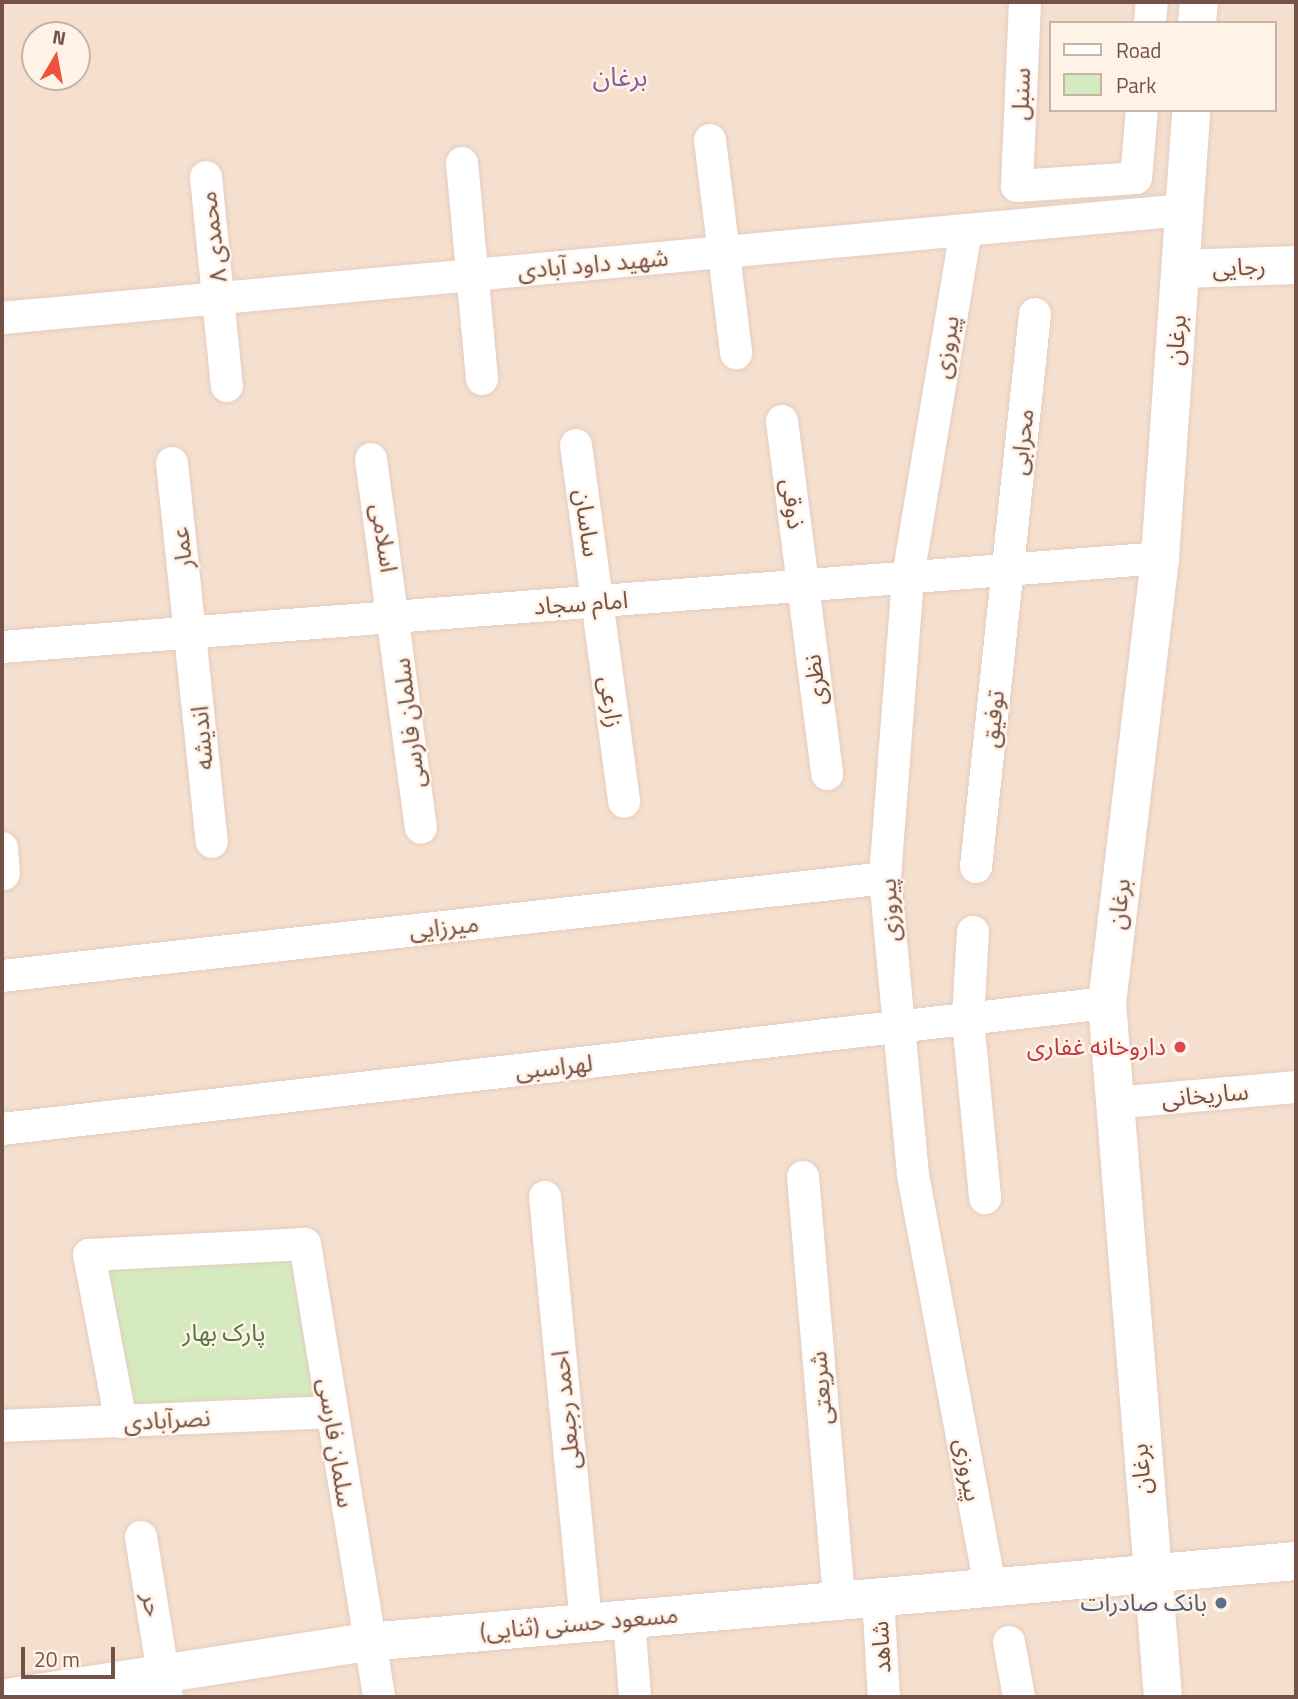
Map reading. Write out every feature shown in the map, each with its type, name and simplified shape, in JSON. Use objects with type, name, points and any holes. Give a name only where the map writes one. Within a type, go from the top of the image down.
[{"type":"main road","points":[[1197,21],[1199,2]]},
{"type":"main road","name":"برغان","points":[[1163,1697],[1149,1573],[1107,1003],[1160,558],[1191,112]]},
{"type":"main road","name":"رجایی","points":[[1182,269],[1296,265]]},
{"type":"main road","name":"مسعود حسنی (ثنایی)","points":[[12,1697],[165,1686],[368,1642],[1296,1561]]},
{"type":"street","name":"سنبل","points":[[1025,2],[1017,186],[1136,178],[1142,112]]},
{"type":"street","points":[[1150,21],[1152,2]]},
{"type":"street","points":[[710,140],[736,353]]},
{"type":"street","points":[[462,163],[482,379]]},
{"type":"street","name":"محمدی ۸","points":[[206,177],[227,386]]},
{"type":"street","name":"شهید داود آبادی","points":[[2,318],[1184,210]]},
{"type":"street","name":"پیروزی","points":[[966,230],[908,578],[885,878],[913,1175],[990,1587]]},
{"type":"street","name":"محرابی","points":[[1010,570],[1035,314]]},
{"type":"street","name":"ذوقی","points":[[782,421],[804,586]]},
{"type":"street","name":"ساسان","points":[[576,445],[598,602]]},
{"type":"street","name":"اسلامی","points":[[371,459],[396,617]]},
{"type":"street","name":"عمار","points":[[172,463],[193,633]]},
{"type":"street","name":"امام سجاد","points":[[2,647],[1160,558]]},
{"type":"street","name":"توفیق","points":[[976,867],[1010,570]]},
{"type":"street","name":"نظری","points":[[804,586],[827,774]]},
{"type":"street","name":"زارعی","points":[[598,602],[624,802]]},
{"type":"street","name":"سلمان فارسی","points":[[396,617],[421,828]]},
{"type":"street","name":"اندیشه","points":[[193,633],[212,842]]},
{"type":"street","name":"میرزایی","points":[[2,976],[885,878]]},
{"type":"street","points":[[973,932],[968,1020],[985,1198]]},
{"type":"street","name":"لهراسبی","points":[[2,1129],[1107,1003]]},
{"type":"street","name":"ساریخانی","points":[[1114,1103],[1296,1087]]},
{"type":"street","name":"شریعتی","points":[[803,1177],[839,1600]]},
{"type":"street","name":"احمد رجبعلی","points":[[545,1197],[586,1623]]},
{"type":"street","name":"سلمان فارسی","points":[[121,1422],[89,1255],[305,1244],[379,1697]]},
{"type":"street","name":"نصرآبادی","points":[[2,1426],[331,1412]]},
{"type":"street","name":"حر","points":[[141,1537],[165,1686]]},
{"type":"street","name":"شاهد","points":[[878,1597],[884,1697]]},
{"type":"street","points":[[629,1619],[635,1697]]},
{"type":"street","points":[[1009,1642],[1019,1697]]},
{"type":"shaded area","points":[[2,2],[1296,2],[1296,1697],[2,1697]]},
{"type":"green space","name":"پارک‌ بهار","points":[[292,1257],[314,1401],[131,1407],[103,1269]]},
{"type":"place","name":"داروخانه غفاری","points":[[1180,1047]]},
{"type":"place","name":"بانک صادرات","points":[[1221,1603]]},
{"type":"district","name":"برغان","points":[[620,77]]}]
